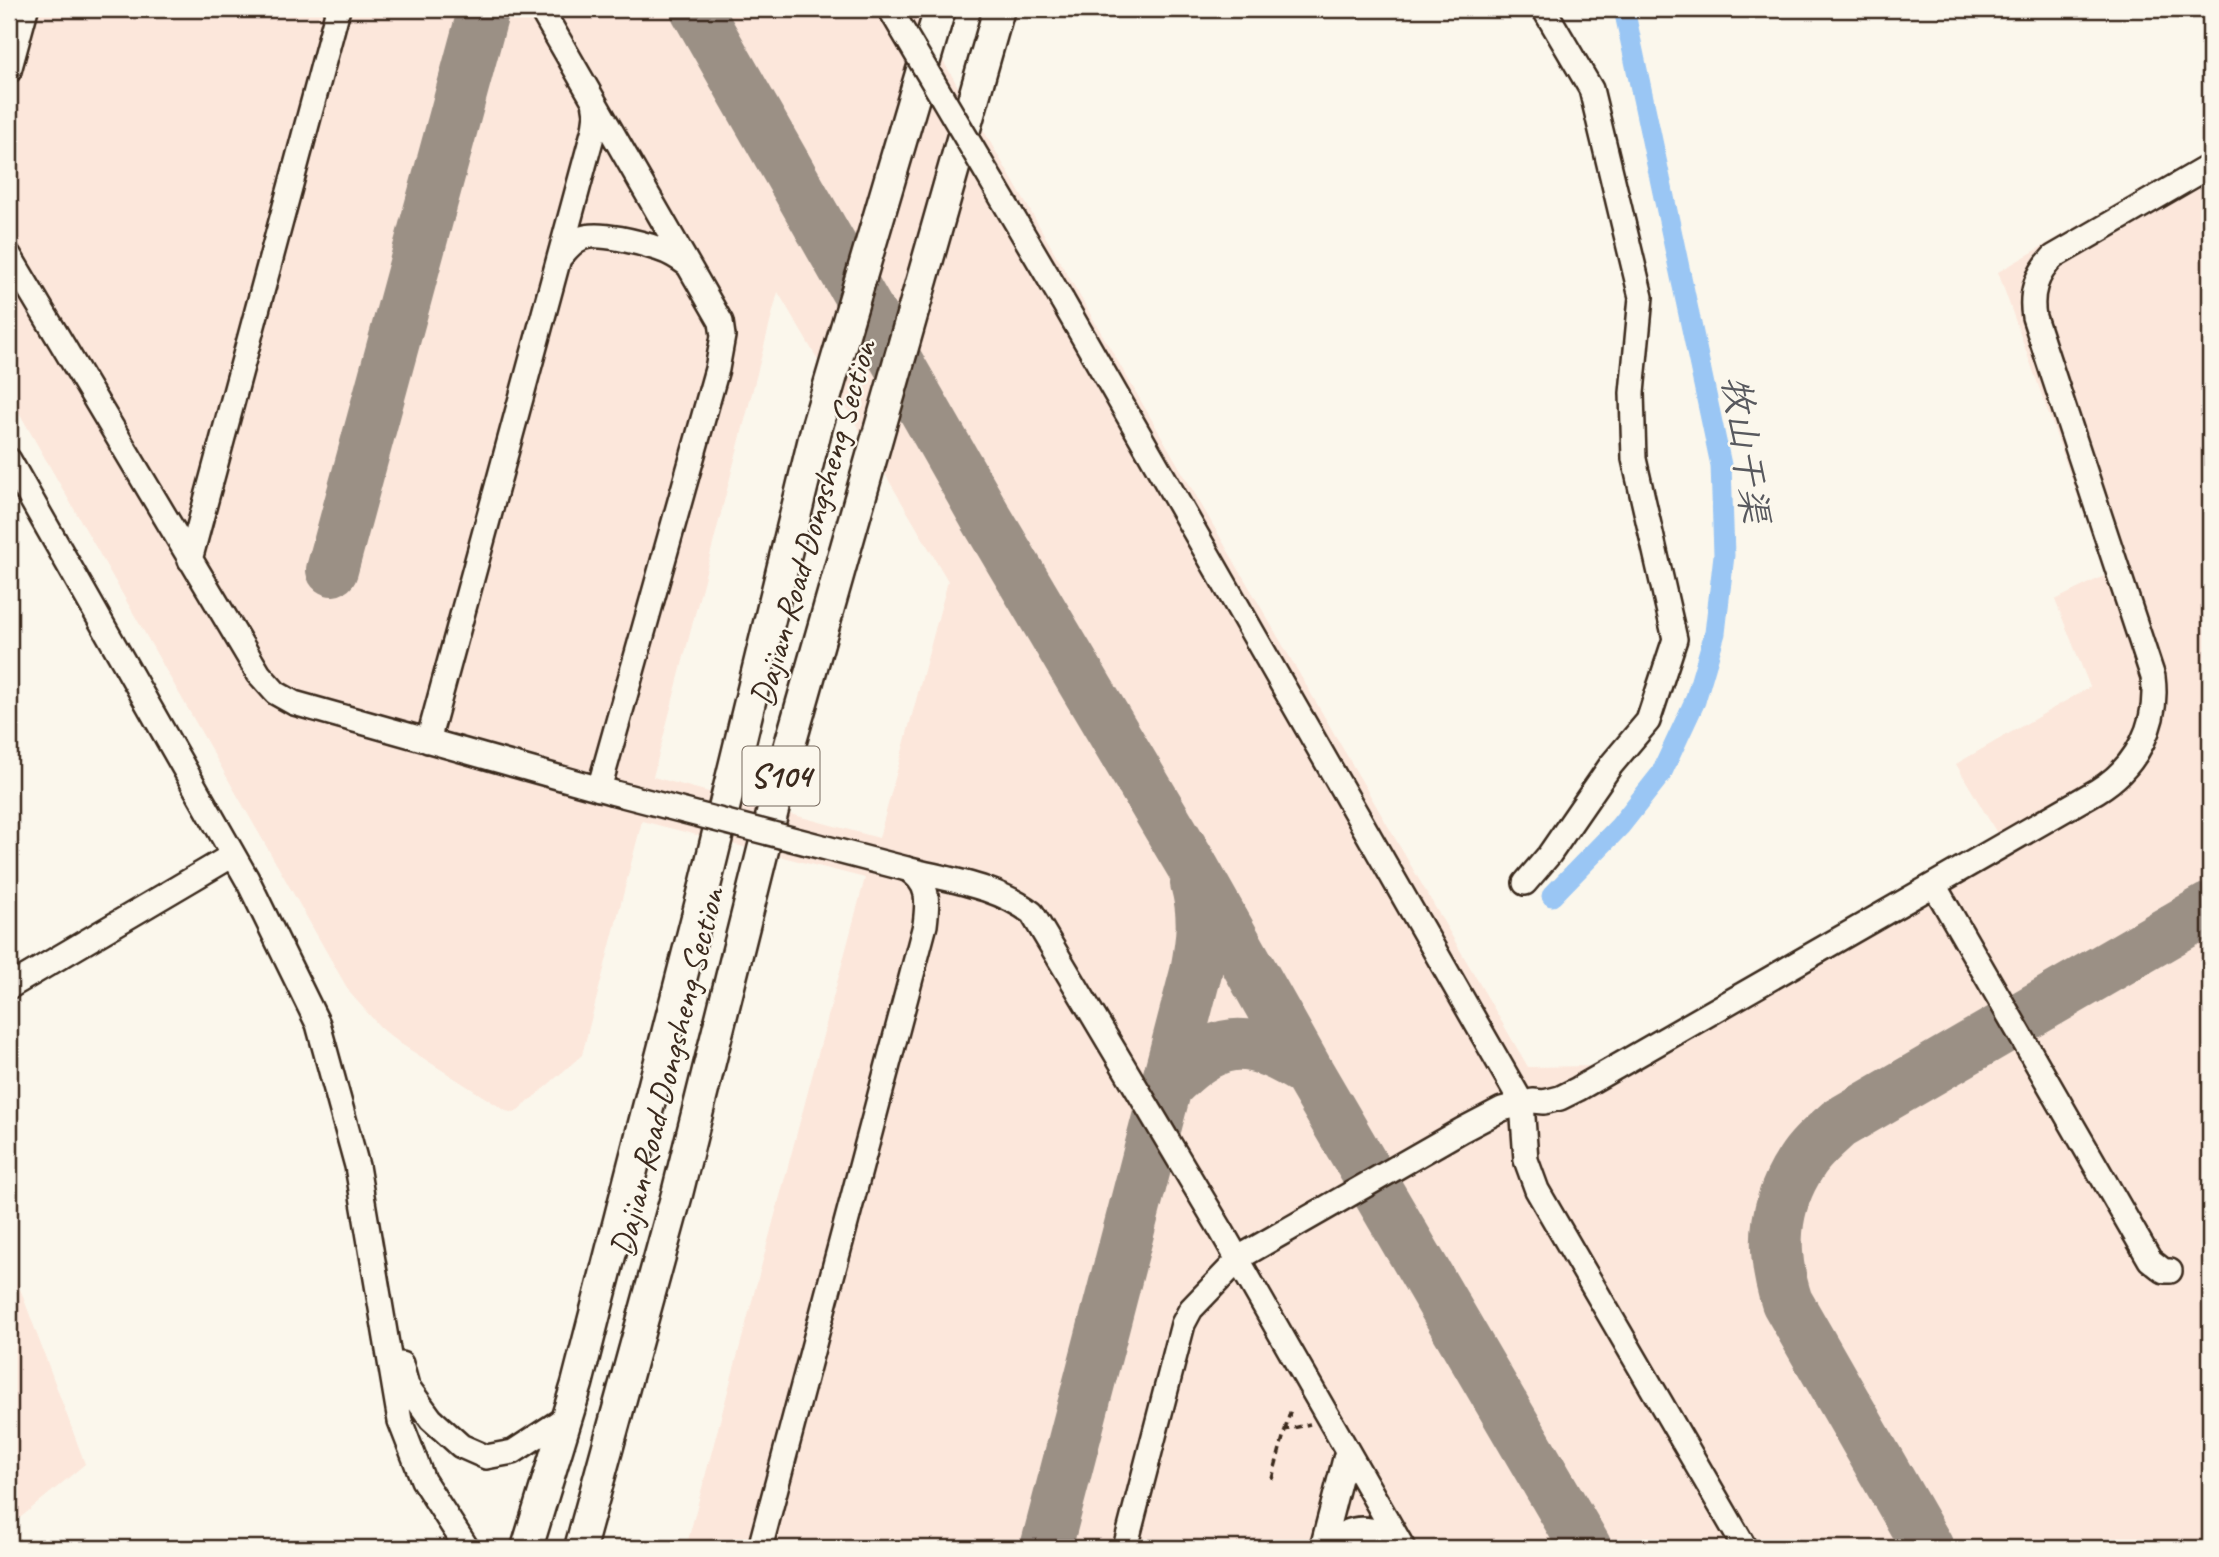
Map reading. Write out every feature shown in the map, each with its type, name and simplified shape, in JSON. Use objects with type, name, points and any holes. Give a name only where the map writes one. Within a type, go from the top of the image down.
[{"type":"main road","name":"Dajian Road Dongsheng Section","points":[[527,1548],[568,1416],[706,881],[817,426],[940,9]]},
{"type":"main road","name":"Dajian Road Dongsheng Section","points":[[580,1548],[677,1194],[785,762],[999,9]]},
{"type":"main road","points":[[597,1486],[603,1548]]},
{"type":"main road","points":[[510,1548],[546,1488]]},
{"type":"street","points":[[9,71],[26,9]]},
{"type":"street","points":[[190,560],[338,9]]},
{"type":"street","points":[[541,9],[720,322],[723,336],[717,369],[605,791]]},
{"type":"street","points":[[890,9],[1062,300],[1522,1103],[1526,1160],[1537,1190],[1745,1548]]},
{"type":"street","points":[[1525,884],[1549,855],[1611,765],[1648,720],[1675,639],[1634,459],[1632,393],[1641,297],[1591,89],[1544,9]]},
{"type":"street","points":[[428,741],[594,129],[596,114],[591,95]]},
{"type":"street","points":[[1125,1548],[1183,1324],[1191,1309],[1238,1259],[1502,1109],[1522,1103],[1560,1098],[1578,1089],[2109,784],[2129,764],[2146,735],[2154,703],[2153,677],[2034,317],[2032,300],[2036,279],[2053,257],[2210,166]]},
{"type":"street","points":[[574,204],[581,219],[600,236]]},
{"type":"street","points":[[561,256],[573,243],[584,237],[600,236],[659,249],[688,265]]},
{"type":"street","points":[[9,255],[258,674],[276,693],[294,704],[605,791],[1002,894],[1032,913],[1238,1259],[1401,1546]]},
{"type":"street","points":[[9,460],[247,879],[318,1024],[356,1166],[400,1422],[423,1480],[467,1548]]},
{"type":"street","points":[[9,987],[233,855]]},
{"type":"street","points":[[760,1548],[925,925],[928,906],[923,883],[907,869]]},
{"type":"street","points":[[1934,885],[2150,1260],[2164,1271],[2170,1270]]},
{"type":"street","points":[[377,1284],[407,1386],[431,1419],[461,1446],[486,1457],[513,1452],[568,1416]]},
{"type":"street","points":[[1324,1548],[1347,1451]]},
{"type":"street","points":[[1324,1548],[1340,1535],[1358,1528],[1385,1533],[1401,1546]]},
{"type":"path","points":[[1272,1479],[1291,1409]]},
{"type":"path","points":[[1285,1430],[1329,1419]]},
{"type":"shaded area","points":[[9,9],[913,9],[1528,1067],[1595,1066],[1998,835],[1956,764],[2090,687],[2055,600],[2106,575],[1998,272],[2210,150],[2210,1548],[686,1548],[865,878],[642,821],[582,1055],[518,1111],[506,1111],[401,1044],[381,1028],[350,993],[9,395]],"holes":[[[778,292],[948,581],[879,838],[653,777]]]},
{"type":"shaded area","points":[[9,1259],[85,1464],[9,1527]]},
{"type":"waterway","name":"牧山干渠","points":[[1552,896],[1620,826],[1661,774],[1695,701],[1715,633],[1724,555],[1721,465],[1624,9]]},
{"type":"taxiway","points":[[332,570],[484,9]]},
{"type":"taxiway","points":[[696,9],[985,516],[1191,864],[1308,1072],[1586,1548]]},
{"type":"taxiway","points":[[1046,1548],[1196,972],[1202,928],[1196,883]]},
{"type":"taxiway","points":[[1928,1548],[1787,1302],[1778,1266],[1777,1231],[1784,1196],[1791,1180],[1809,1152],[1838,1124],[2210,908]]},
{"type":"taxiway","points":[[1165,1088],[1201,1057],[1233,1045],[1267,1050],[1308,1072]]}]
